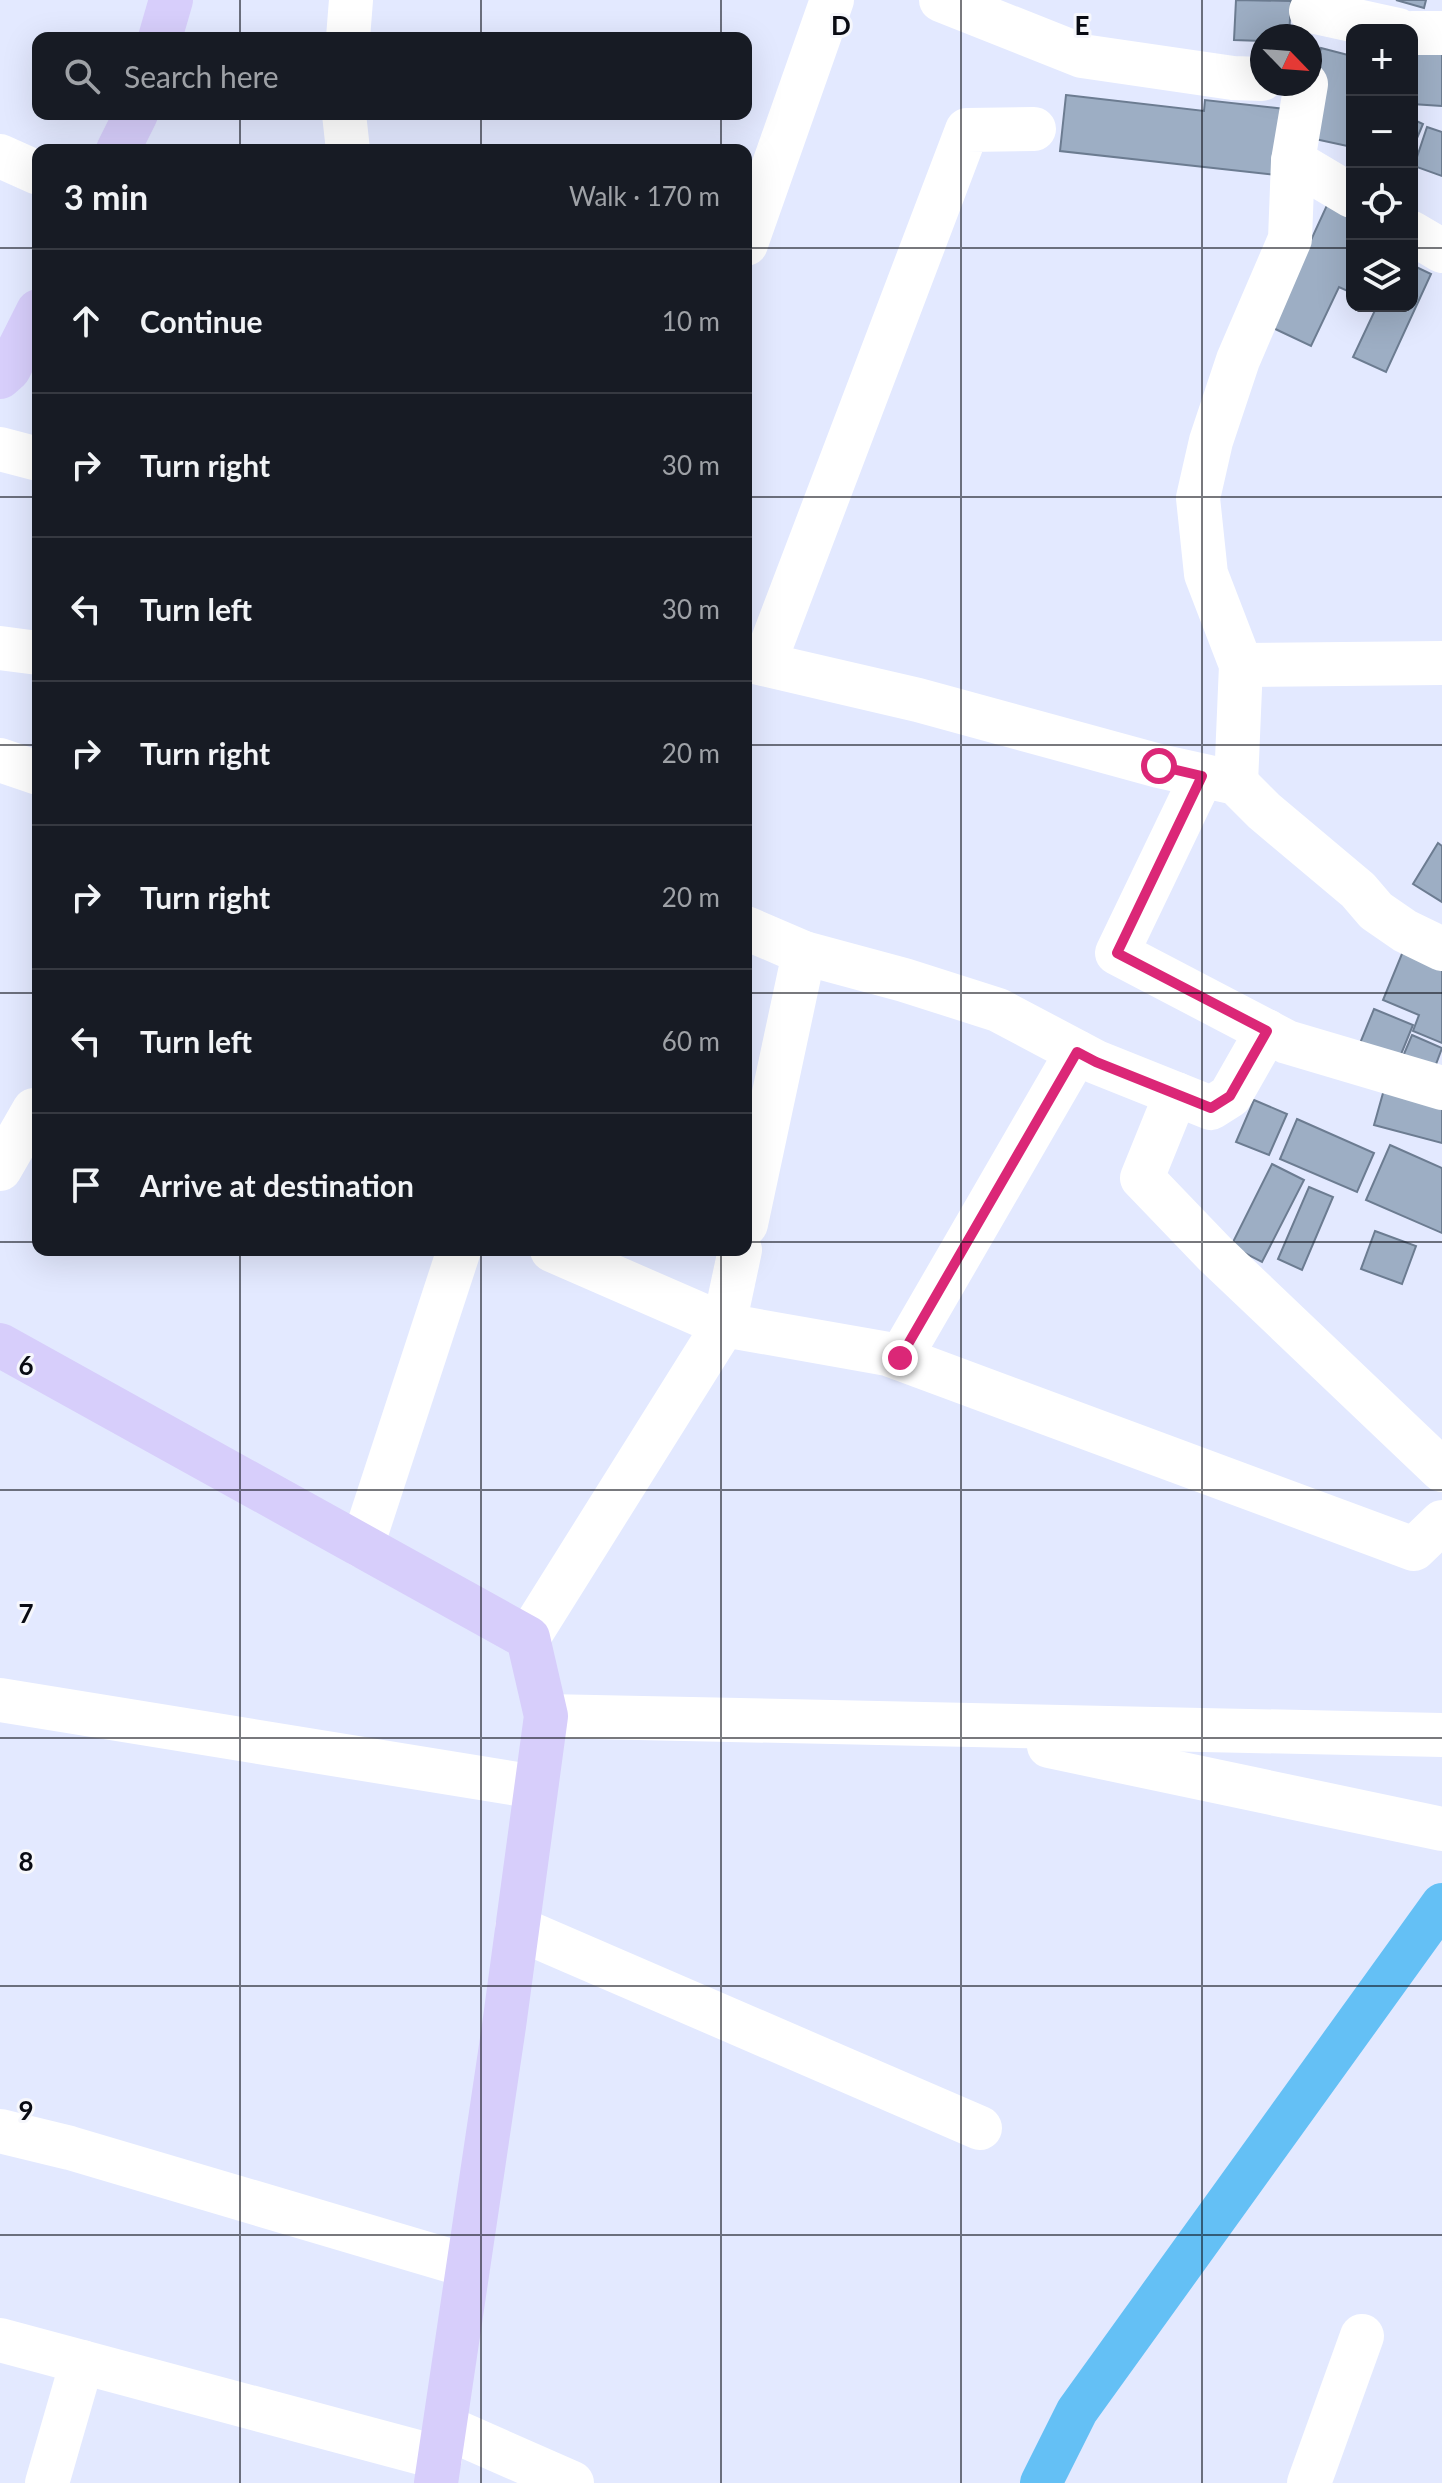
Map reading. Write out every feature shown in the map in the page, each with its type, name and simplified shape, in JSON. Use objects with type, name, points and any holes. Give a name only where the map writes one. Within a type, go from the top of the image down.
[{"type":"main road","points":[[162,32],[171,0]]},
{"type":"main road","points":[[121,144],[133,120]]},
{"type":"main road","points":[[0,377],[9,369],[32,323]]},
{"type":"main road","points":[[0,1345],[528,1638],[546,1716],[440,2456]]},
{"type":"street","points":[[348,32],[351,0]]},
{"type":"street","points":[[752,227],[832,0]]},
{"type":"street","points":[[941,0],[1082,56],[1250,79]]},
{"type":"street","points":[[1311,16],[1361,24]]},
{"type":"street","points":[[1418,33],[1442,33]]},
{"type":"street","points":[[1304,96],[1293,161],[1290,239],[1238,360],[1211,441],[1198,498],[1206,574],[1241,665],[1219,779],[1117,953],[1287,1042],[1442,1088]]},
{"type":"street","points":[[345,120],[347,144]]},
{"type":"street","points":[[1034,129],[967,130],[755,662],[918,700],[1219,779],[1264,811],[1358,890],[1376,911],[1405,931],[1442,949]]},
{"type":"street","points":[[0,156],[32,170]]},
{"type":"street","points":[[1293,161],[1346,192]]},
{"type":"street","points":[[1418,237],[1442,251]]},
{"type":"street","points":[[0,449],[32,457]]},
{"type":"street","points":[[0,648],[32,652]]},
{"type":"street","points":[[1241,665],[1442,663]]},
{"type":"street","points":[[0,760],[32,771]]},
{"type":"street","points":[[752,931],[804,953],[998,1010],[1096,1062],[1211,1108],[1230,1096],[1267,1031]]},
{"type":"street","points":[[752,1196],[804,953]]},
{"type":"street","points":[[900,1358],[1077,1052]]},
{"type":"street","points":[[1176,1094],[1142,1178],[1215,1254],[1442,1470]]},
{"type":"street","points":[[2,1160],[32,1113]]},
{"type":"street","points":[[362,1546],[457,1256]]},
{"type":"street","points":[[566,1256],[724,1325],[900,1358],[1414,1549],[1442,1522]]},
{"type":"street","points":[[528,1638],[724,1325],[739,1256]]},
{"type":"street","points":[[0,1700],[536,1787]]},
{"type":"street","points":[[546,1716],[1442,1735]]},
{"type":"street","points":[[946,1724],[1442,1829]]},
{"type":"street","points":[[517,1928],[980,2128]]},
{"type":"street","points":[[0,2131],[70,2148],[468,2266]]},
{"type":"street","points":[[1309,2483],[1362,2336]]},
{"type":"street","points":[[0,2340],[440,2456],[572,2483]]},
{"type":"street","points":[[47,2483],[82,2362]]},
{"type":"building","points":[[1236,0],[1291,1],[1290,24],[1250,24],[1250,41],[1234,40]]},
{"type":"building","points":[[1396,0],[1426,0],[1424,8]]},
{"type":"building","points":[[1322,48],[1346,54],[1346,146],[1301,136],[1310,96],[1322,96]]},
{"type":"building","points":[[1418,52],[1442,54],[1442,106],[1418,104]]},
{"type":"building","points":[[1066,95],[1204,111],[1205,100],[1294,110],[1286,176],[1060,151]]},
{"type":"building","points":[[1427,127],[1442,132],[1442,176],[1418,167],[1418,154]]},
{"type":"building","points":[[1328,203],[1346,212],[1346,290],[1339,287],[1311,346],[1271,327]]},
{"type":"building","points":[[1418,268],[1431,274],[1418,302]]},
{"type":"building","points":[[1374,312],[1414,312],[1386,372],[1353,357]]},
{"type":"building","points":[[1438,843],[1442,846],[1442,902],[1413,884]]},
{"type":"building","points":[[1406,944],[1442,958],[1442,1043],[1413,1031],[1419,1015],[1383,1000]]},
{"type":"building","points":[[1374,1009],[1413,1025],[1395,1069],[1356,1053]]},
{"type":"building","points":[[1412,1035],[1442,1048],[1432,1075],[1401,1061]]},
{"type":"building","points":[[1385,1086],[1442,1102],[1442,1143],[1374,1125]]},
{"type":"building","points":[[1254,1100],[1287,1114],[1269,1155],[1236,1142]]},
{"type":"building","points":[[1297,1119],[1374,1153],[1357,1192],[1280,1159]]},
{"type":"building","points":[[1390,1145],[1442,1168],[1442,1233],[1366,1200]]},
{"type":"building","points":[[1272,1164],[1304,1180],[1262,1262],[1231,1246]]},
{"type":"building","points":[[1309,1187],[1333,1197],[1302,1270],[1278,1259]]},
{"type":"building","points":[[1375,1231],[1416,1246],[1402,1284],[1361,1269]]},
{"type":"waterway","points":[[1041,2483],[1077,2411],[1442,1904]]},
{"type":"route","points":[[900,1358],[1077,1052],[1211,1108],[1230,1096],[1267,1031],[1117,953],[1202,776],[1159,766]]}]
